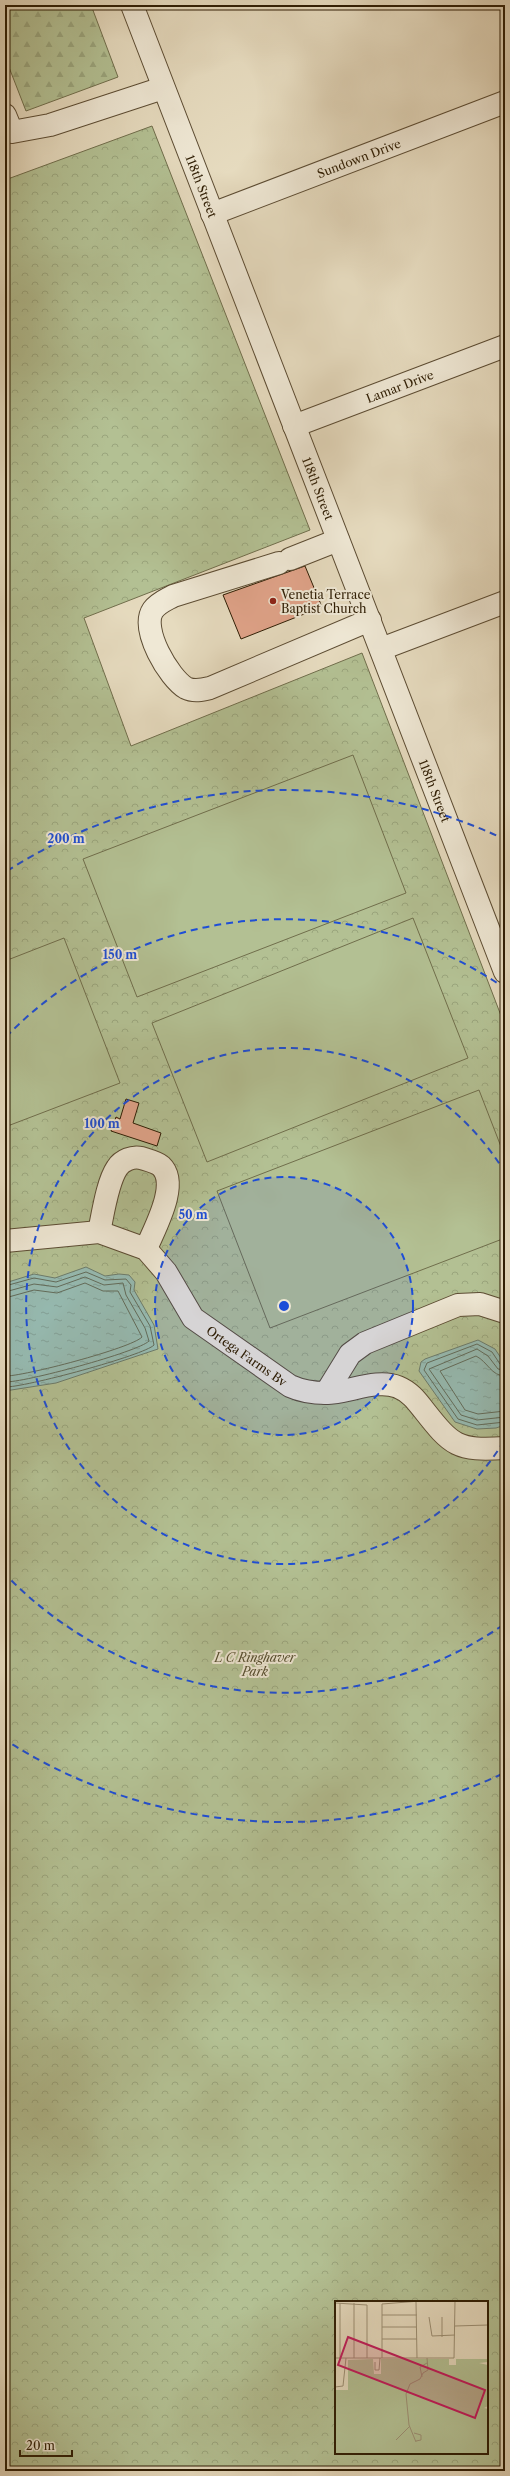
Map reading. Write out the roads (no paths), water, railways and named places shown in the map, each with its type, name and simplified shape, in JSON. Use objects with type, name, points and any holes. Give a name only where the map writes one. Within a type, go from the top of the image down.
[{"type":"street","name":"118th Street","points":[[132,5],[505,972]]},
{"type":"street","points":[[5,115],[12,132],[50,125],[163,88]]},
{"type":"street","name":"Sundown Drive","points":[[212,214],[505,102]]},
{"type":"street","name":"Lamar Drive","points":[[294,426],[505,346]]},
{"type":"street","points":[[338,540],[284,561],[173,596],[162,602],[152,611],[151,622],[156,647],[166,668],[181,684],[195,690],[210,688],[370,620]]},
{"type":"street","points":[[381,649],[505,602]]},
{"type":"street","points":[[99,1232],[117,1168],[126,1160],[135,1158],[153,1162],[162,1167],[167,1176],[168,1186],[167,1196],[146,1249]]},
{"type":"street","name":"Ortega Farms Bv","points":[[5,1240],[99,1232],[146,1249],[160,1264],[193,1318],[201,1326],[290,1386],[304,1391],[326,1393],[377,1386],[397,1387],[411,1394],[450,1441],[475,1449],[505,1448]]},
{"type":"street","points":[[326,1393],[350,1354],[365,1343],[458,1305],[480,1304],[505,1312]]},
{"type":"water","points":[[86,1267],[105,1276],[119,1274],[129,1275],[135,1282],[134,1290],[154,1325],[158,1349],[56,1383],[5,1391],[5,1283],[34,1274],[55,1278]]},
{"type":"water","points":[[478,1340],[495,1349],[505,1364],[505,1425],[496,1428],[477,1429],[455,1422],[419,1371],[421,1362],[425,1359]]},
{"type":"place","name":"Venetia Terrace Baptist Church","points":[[273,601]]},
{"type":"park label","name":"L C Ringhaver Park","points":[[255,1664]]}]
